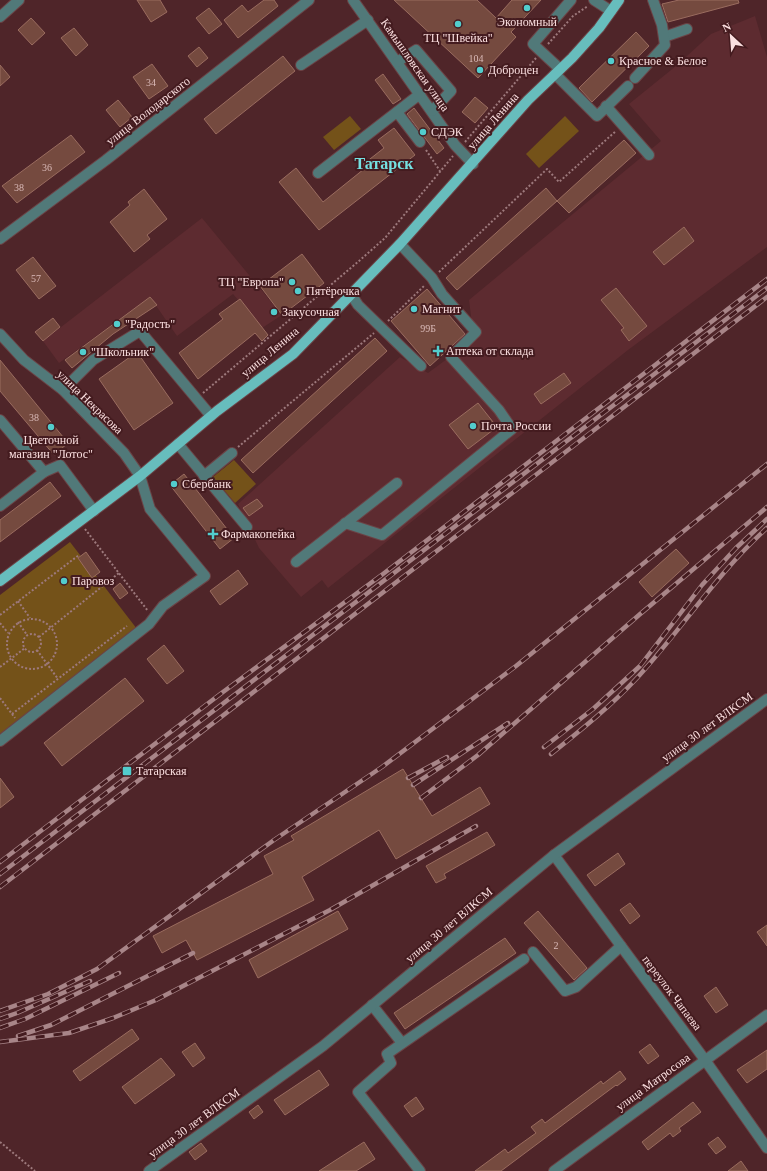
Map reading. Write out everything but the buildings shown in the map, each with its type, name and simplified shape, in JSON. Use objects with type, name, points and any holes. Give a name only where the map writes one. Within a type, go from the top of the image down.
[{"type":"main road","name":"улица Ленина","points":[[0,581],[140,476],[211,416],[293,354],[400,244],[473,164],[528,100],[599,28],[618,4]]},
{"type":"street","points":[[0,17],[19,0]]},
{"type":"street","name":"улица Володарского","points":[[0,239],[106,160],[309,0]]},
{"type":"street","points":[[571,0],[533,44],[542,52],[557,72],[597,116],[665,45],[662,25],[653,0]]},
{"type":"street","points":[[594,0],[618,4]]},
{"type":"street","name":"Камышловская улица","points":[[356,1],[459,149],[473,164]]},
{"type":"street","points":[[301,65],[368,20]]},
{"type":"street","points":[[664,37],[688,29]]},
{"type":"street","points":[[397,62],[416,50],[451,91],[432,111]]},
{"type":"street","points":[[318,173],[420,94]]},
{"type":"street","points":[[606,106],[649,155]]},
{"type":"street","points":[[397,112],[420,142]]},
{"type":"street","points":[[345,523],[382,535],[512,429],[499,410],[451,357],[476,332],[442,294],[432,278],[400,244]]},
{"type":"street","points":[[351,294],[358,305],[421,366]]},
{"type":"street","points":[[63,390],[93,360],[140,331],[211,416]]},
{"type":"street","name":"улица Некрасова","points":[[0,334],[24,360],[63,390],[124,453],[140,476],[150,509],[205,576],[164,606],[154,618]]},
{"type":"street","points":[[0,420],[44,472]]},
{"type":"street","points":[[178,444],[247,527]]},
{"type":"street","points":[[204,476],[232,453]]},
{"type":"street","points":[[0,506],[44,472],[60,466],[94,511]]},
{"type":"street","points":[[296,562],[397,483]]},
{"type":"street","points":[[0,740],[149,624],[154,618]]},
{"type":"street","name":"улица 30 лет ВЛКСМ","points":[[149,1171],[323,1046],[554,855],[767,699]]},
{"type":"street","name":"переулок Чапаева","points":[[554,855],[706,1060],[767,1148]]},
{"type":"street","points":[[533,952],[566,992],[576,987],[621,946]]},
{"type":"street","points":[[420,1171],[358,1092],[391,1063],[387,1054],[524,959]]},
{"type":"street","points":[[372,1006],[402,1043]]},
{"type":"street","name":"улица Матросова","points":[[554,1171],[767,1015]]},
{"type":"path","points":[[196,399],[360,261],[385,238],[440,171],[573,16],[594,0]]},
{"type":"path","points":[[420,142],[440,171]]},
{"type":"path","points":[[79,522],[154,618]]},
{"type":"path","points":[[0,615],[79,555]]},
{"type":"path","points":[[38,637],[119,574]]},
{"type":"path","points":[[18,601],[30,618]]},
{"type":"path","points":[[30,618],[38,619],[51,627],[55,633],[57,646],[52,659],[40,668],[28,668],[17,664],[11,658],[6,646],[8,634],[18,622],[30,618]]},
{"type":"path","points":[[18,622],[27,636]]},
{"type":"path","points":[[0,623],[8,634]]},
{"type":"path","points":[[12,714],[127,626]]},
{"type":"path","points":[[25,648],[24,640],[27,636],[32,634],[38,637],[41,642],[37,650]]},
{"type":"path","points":[[0,667],[25,648]]},
{"type":"path","points":[[25,648],[29,651],[37,650]]},
{"type":"path","points":[[37,650],[58,678]]},
{"type":"path","points":[[0,698],[21,725]]},
{"type":"path","points":[[0,1142],[35,1171]]},
{"type":"shaded area","points":[[755,16],[767,57],[767,247],[628,350],[328,588],[322,580],[301,597],[259,548],[238,504],[400,357],[428,373],[474,339],[469,300],[661,141],[629,104],[676,66],[711,34]]},
{"type":"shaded area","points":[[350,116],[361,129],[334,150],[323,137]]},
{"type":"shaded area","points":[[565,116],[579,131],[539,168],[526,154]]},
{"type":"shaded area","points":[[202,218],[282,315],[262,328],[233,294],[177,336],[150,297],[59,363],[43,341]]},
{"type":"shaded area","points":[[234,460],[256,484],[235,503],[213,477]]},
{"type":"shaded area","points":[[70,542],[137,629],[0,734],[0,595]]},
{"type":"railway","points":[[0,862],[223,692],[383,574],[767,279]]},
{"type":"railway","points":[[0,874],[767,288]]},
{"type":"railway","points":[[0,887],[767,297]]},
{"type":"railway","points":[[0,1011],[48,994],[97,969],[274,840],[382,767],[516,666],[767,464]]},
{"type":"railway","points":[[421,798],[478,755],[639,615],[767,507]]},
{"type":"railway","points":[[544,747],[593,709],[640,666],[702,585],[736,548],[767,519]]},
{"type":"railway","points":[[551,754],[585,727],[637,678],[732,563],[767,528]]},
{"type":"railway","points":[[413,785],[508,723]]},
{"type":"railway","points":[[408,778],[447,757]]},
{"type":"railway","points":[[0,1042],[69,1033],[113,1018],[156,1000],[330,910],[476,826]]},
{"type":"railway","points":[[18,1036],[51,1025],[193,953]]},
{"type":"railway","points":[[0,1028],[25,1019],[119,973]]},
{"type":"railway","points":[[0,1019],[90,981]]},
{"type":"place","name":"Экономный","points":[[527,8]]},
{"type":"place","name":"ТЦ \"Швейка\"","points":[[458,24]]},
{"type":"place","name":"Красное & Белое","points":[[611,61]]},
{"type":"place","name":"Доброцен","points":[[480,70]]},
{"type":"place","name":"СДЭК","points":[[423,132]]},
{"type":"place","name":"ТЦ \"Европа\"","points":[[292,282]]},
{"type":"place","name":"Пятёрочка","points":[[298,291]]},
{"type":"place","name":"Магнит","points":[[414,309]]},
{"type":"place","name":"Закусочная","points":[[274,312]]},
{"type":"place","name":"\"Радость\"","points":[[117,324]]},
{"type":"place","name":"Аптека от склада","points":[[438,351]]},
{"type":"place","name":"\"Школьник\"","points":[[83,352]]},
{"type":"place","name":"Почта России","points":[[473,426]]},
{"type":"place","name":"Цветочной магазин \"Лотос\"","points":[[51,427]]},
{"type":"place","name":"Сбербанк","points":[[174,484]]},
{"type":"place","name":"Фармакопейка","points":[[213,534]]},
{"type":"place","name":"Паровоз","points":[[64,581]]},
{"type":"place","name":"Татарская","points":[[127,771]]},
{"type":"district","name":"Татарск","points":[[384,163]]}]
